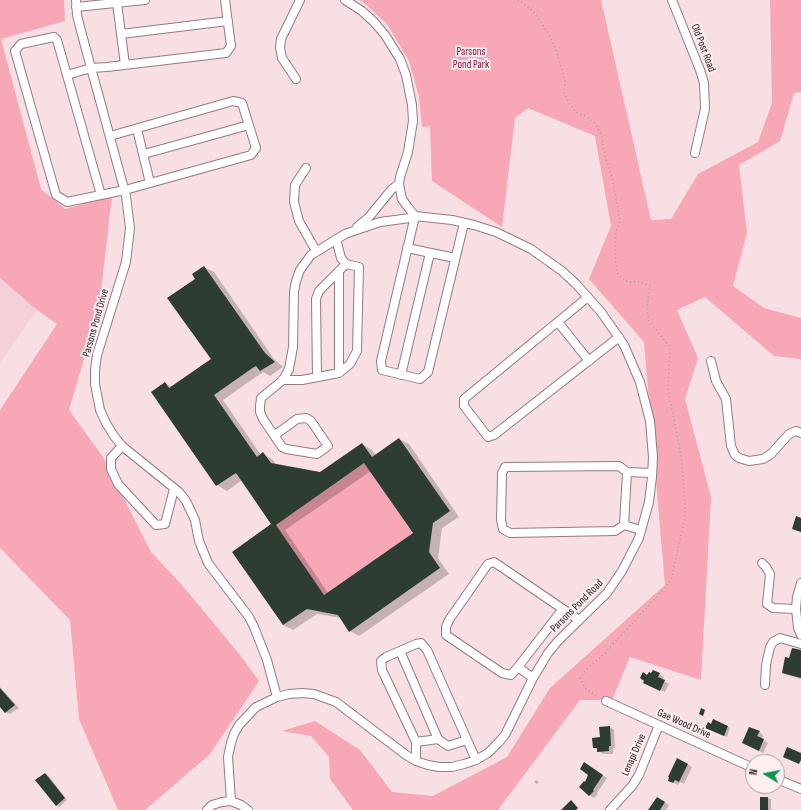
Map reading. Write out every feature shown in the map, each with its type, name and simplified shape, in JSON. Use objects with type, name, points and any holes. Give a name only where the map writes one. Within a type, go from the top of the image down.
[{"type":"street","points":[[76,4],[117,3],[145,0]]},
{"type":"street","points":[[67,75],[91,68],[226,53],[232,46],[225,0]]},
{"type":"street","points":[[296,79],[282,58],[280,48],[281,39],[300,0]]},
{"type":"street","points":[[345,0],[362,11],[385,35],[400,59],[406,75],[412,105],[413,122],[408,152],[399,184],[402,199],[415,216],[381,361],[382,370],[420,379],[428,372],[464,223]]},
{"type":"street","name":"Old Post Road","points":[[672,0],[704,83],[705,109],[694,153]]},
{"type":"street","points":[[117,3],[125,65]]},
{"type":"street","name":"Parsons Pond Drive","points":[[76,4],[81,31],[125,190],[129,212],[129,246],[126,262],[97,355],[95,384],[100,410],[110,430],[122,446],[174,489],[186,501],[192,511],[199,542],[208,562],[249,617],[254,627],[267,660],[277,697]]},
{"type":"street","points":[[121,34],[228,21]]},
{"type":"street","points":[[102,195],[58,40],[54,37],[21,44],[15,51],[56,195],[67,202],[102,195],[125,190],[251,155],[256,148],[242,102],[233,101],[110,136]]},
{"type":"street","points":[[144,154],[249,125]]},
{"type":"street","points":[[137,129],[150,183]]},
{"type":"street","points":[[306,168],[295,185],[294,202],[299,221],[316,251]]},
{"type":"street","points":[[275,435],[297,419],[306,418],[312,421],[328,446],[317,454],[282,447],[260,412],[261,398],[282,380],[288,369],[293,347],[294,292],[300,270],[305,262],[316,251],[353,230],[369,217],[392,189],[399,184]]},
{"type":"street","name":"Parsons Pond Road","points":[[231,801],[228,757],[234,734],[239,725],[248,715],[262,704],[277,697],[289,694],[314,694],[336,702],[416,761],[439,767],[452,766],[476,760],[488,753],[505,735],[533,678],[548,653],[613,585],[632,553],[641,530],[649,502],[652,473],[652,441],[646,401],[633,363],[619,337],[601,312],[562,271],[531,249],[496,232],[464,223],[415,216],[380,222],[353,230]]},
{"type":"street","points":[[282,380],[302,380],[339,373],[350,364],[357,351],[359,268],[346,264],[341,258],[336,239]]},
{"type":"street","points":[[407,248],[455,258]]},
{"type":"street","points":[[401,374],[430,253]]},
{"type":"street","points":[[317,377],[316,299],[319,291],[346,264]]},
{"type":"street","points":[[339,271],[339,373]]},
{"type":"street","points":[[588,297],[464,399],[464,406],[488,437],[494,435],[619,337]]},
{"type":"street","points":[[558,322],[589,361]]},
{"type":"street","points":[[711,361],[716,381],[726,399],[731,446],[735,455],[749,461],[763,459],[771,454],[789,434],[796,432],[801,433]]},
{"type":"street","points":[[122,446],[111,458],[110,469],[118,484],[156,525],[165,524],[174,489]]},
{"type":"street","points":[[624,525],[616,531],[510,533],[503,529],[501,520],[502,473],[505,467],[619,466],[626,472],[652,473]]},
{"type":"street","points":[[624,525],[626,472]]},
{"type":"street","points":[[624,525],[641,530]]},
{"type":"street","points":[[562,610],[511,675],[502,673],[446,635],[446,628],[449,620],[488,564],[494,562],[578,620]]},
{"type":"street","points":[[762,563],[770,574],[767,604],[773,608],[796,609]]},
{"type":"street","points":[[801,583],[797,597],[796,609],[798,628],[801,635]]},
{"type":"street","points":[[765,685],[766,665],[770,647],[773,642],[780,638],[801,644]]},
{"type":"street","points":[[416,761],[416,742],[382,670],[382,661],[386,657],[416,644],[422,643],[427,650],[476,760]]},
{"type":"street","points":[[400,651],[438,739],[448,746],[467,740]]},
{"type":"street","points":[[518,667],[533,678]]},
{"type":"street","name":"Gae Wood Drive","points":[[606,701],[745,764]]},
{"type":"street","name":"Lenapi Drive","points":[[610,810],[632,786],[639,775],[659,725]]},
{"type":"street","points":[[416,742],[438,739]]},
{"type":"street","points":[[785,782],[801,789]]},
{"type":"street","points":[[207,810],[212,805],[231,801],[248,810]]},
{"type":"shaded area","points":[[0,278],[37,310],[0,363]]},
{"type":"green space","points":[[0,0],[64,0],[65,21],[1,39],[41,189],[65,209],[112,196],[99,308],[69,410],[103,457],[151,552],[182,585],[240,655],[259,681],[210,754],[145,810],[118,810],[79,719],[70,620],[0,548],[0,410],[57,324],[37,310],[0,278]]},
{"type":"green space","name":"Parsons Pond Park","points":[[359,0],[601,0],[651,220],[671,219],[698,174],[758,142],[772,103],[770,0],[801,0],[801,92],[794,93],[780,141],[739,165],[747,233],[733,286],[764,308],[801,318],[801,359],[774,356],[705,297],[677,310],[698,358],[685,399],[711,497],[701,680],[630,657],[612,700],[580,700],[498,810],[353,810],[330,779],[329,757],[311,736],[282,731],[315,721],[360,750],[392,792],[433,796],[507,757],[550,688],[665,585],[644,342],[589,279],[611,226],[595,136],[528,108],[515,118],[502,227],[432,181],[430,126],[422,127],[419,97],[409,61],[387,24]]},
{"type":"green space","points":[[364,463],[413,533],[324,595],[276,525]]},
{"type":"building","points":[[204,266],[265,353],[275,362],[260,371],[256,366],[254,367],[214,395],[257,457],[263,452],[271,463],[320,472],[362,443],[372,457],[399,438],[450,511],[433,523],[429,552],[440,568],[349,632],[338,615],[307,609],[283,625],[232,552],[271,524],[236,473],[216,486],[151,392],[165,382],[169,388],[211,359],[167,298],[195,279],[192,274]],"holes":[[[364,463],[413,533],[324,595],[276,525]]]},
{"type":"building","points":[[796,516],[801,518],[801,532],[792,529]]},
{"type":"building","points":[[792,648],[801,650],[801,678],[782,673],[785,657],[789,658]]},
{"type":"building","points":[[653,670],[660,673],[658,677],[665,680],[660,691],[643,683],[644,681],[640,678],[643,672],[647,675]]},
{"type":"building","points":[[0,688],[15,705],[5,713],[0,707]]},
{"type":"building","points":[[701,708],[705,710],[703,716],[699,714]]},
{"type":"building","points":[[713,719],[728,726],[724,736],[705,728],[708,722],[711,724]]},
{"type":"building","points":[[610,726],[611,746],[609,746],[609,751],[597,752],[597,748],[593,748],[592,738],[600,737],[599,727]]},
{"type":"building","points":[[749,727],[760,731],[757,736],[764,739],[759,751],[742,743]]},
{"type":"building","points":[[787,747],[801,753],[801,760],[799,764],[785,758],[784,754]]},
{"type":"building","points":[[677,758],[688,764],[679,782],[675,780],[673,783],[668,781],[668,777]]},
{"type":"building","points":[[584,762],[603,775],[593,790],[594,791],[589,796],[579,787],[584,781],[585,782],[588,775],[580,769]]},
{"type":"building","points":[[45,773],[65,798],[56,806],[35,780]]},
{"type":"building","points":[[657,797],[665,802],[660,810],[648,810]]},
{"type":"building","points":[[760,797],[768,797],[768,810],[760,810]]},
{"type":"building","points":[[571,800],[578,808],[576,810],[561,810]]}]
